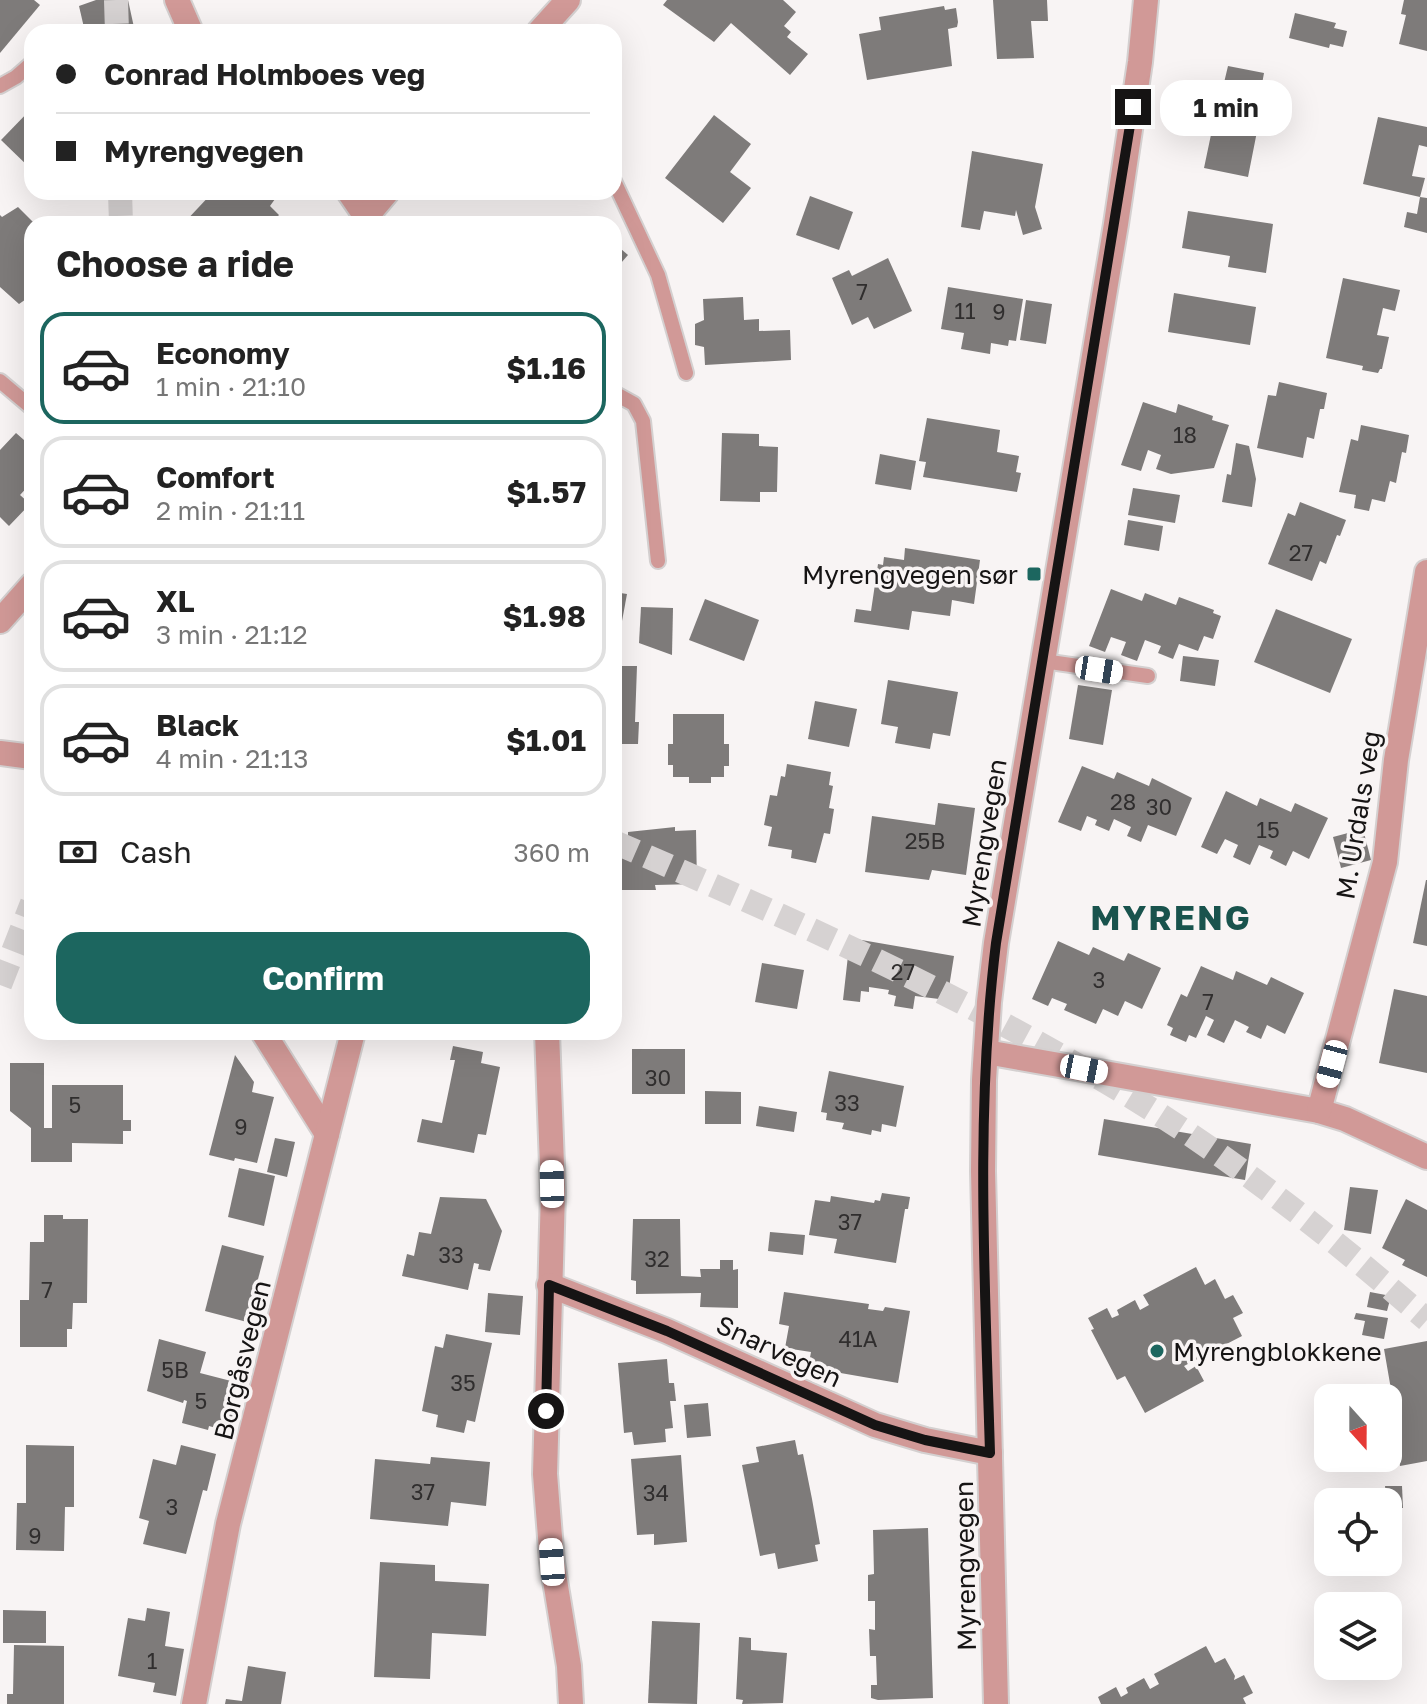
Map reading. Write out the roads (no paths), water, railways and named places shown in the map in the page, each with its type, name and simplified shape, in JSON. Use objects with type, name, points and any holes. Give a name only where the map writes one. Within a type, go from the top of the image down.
[{"type":"street","points":[[177,0],[188,24]]},
{"type":"street","points":[[546,24],[568,0]]},
{"type":"street","name":"Myrengvegen","points":[[996,1704],[983,1171],[989,1002],[996,943],[1118,211],[1146,0]]},
{"type":"street","name":"M. Urdals veg","points":[[1319,1111],[1385,862],[1396,760],[1427,572]]},
{"type":"street","points":[[0,621],[24,594]]},
{"type":"street","points":[[0,753],[24,756]]},
{"type":"street","points":[[268,1040],[327,1134]]},
{"type":"street","name":"Borgåsvegen","points":[[194,1704],[228,1524],[351,1040]]},
{"type":"street","points":[[547,1040],[553,1192],[545,1474],[552,1562],[569,1666],[571,1704]]},
{"type":"street","points":[[986,1052],[1319,1111],[1345,1119],[1427,1157]]},
{"type":"street","name":"Snarvegen","points":[[549,1285],[667,1331],[875,1425],[925,1440],[990,1453]]},
{"type":"lane","points":[[0,86],[24,70]]},
{"type":"lane","points":[[622,198],[658,275],[686,373]]},
{"type":"lane","points":[[0,381],[24,401]]},
{"type":"lane","points":[[622,397],[634,404],[643,421],[658,561]]},
{"type":"lane","points":[[1043,661],[1148,676]]},
{"type":"tunnel","points":[[116,0],[117,24]]},
{"type":"tunnel","points":[[120,200],[121,216]]},
{"type":"tunnel","points":[[622,845],[878,961],[1071,1061],[1172,1123],[1248,1175],[1321,1231],[1427,1320]]},
{"type":"tunnel","points":[[0,985],[24,924]]},
{"type":"place","name":"Myrengvegen sør","points":[[1034,574]]},
{"type":"place","name":"Myrengblokkene","points":[[1157,1351]]},
{"type":"district","name":"MYRENG","points":[[1171,917]]}]
